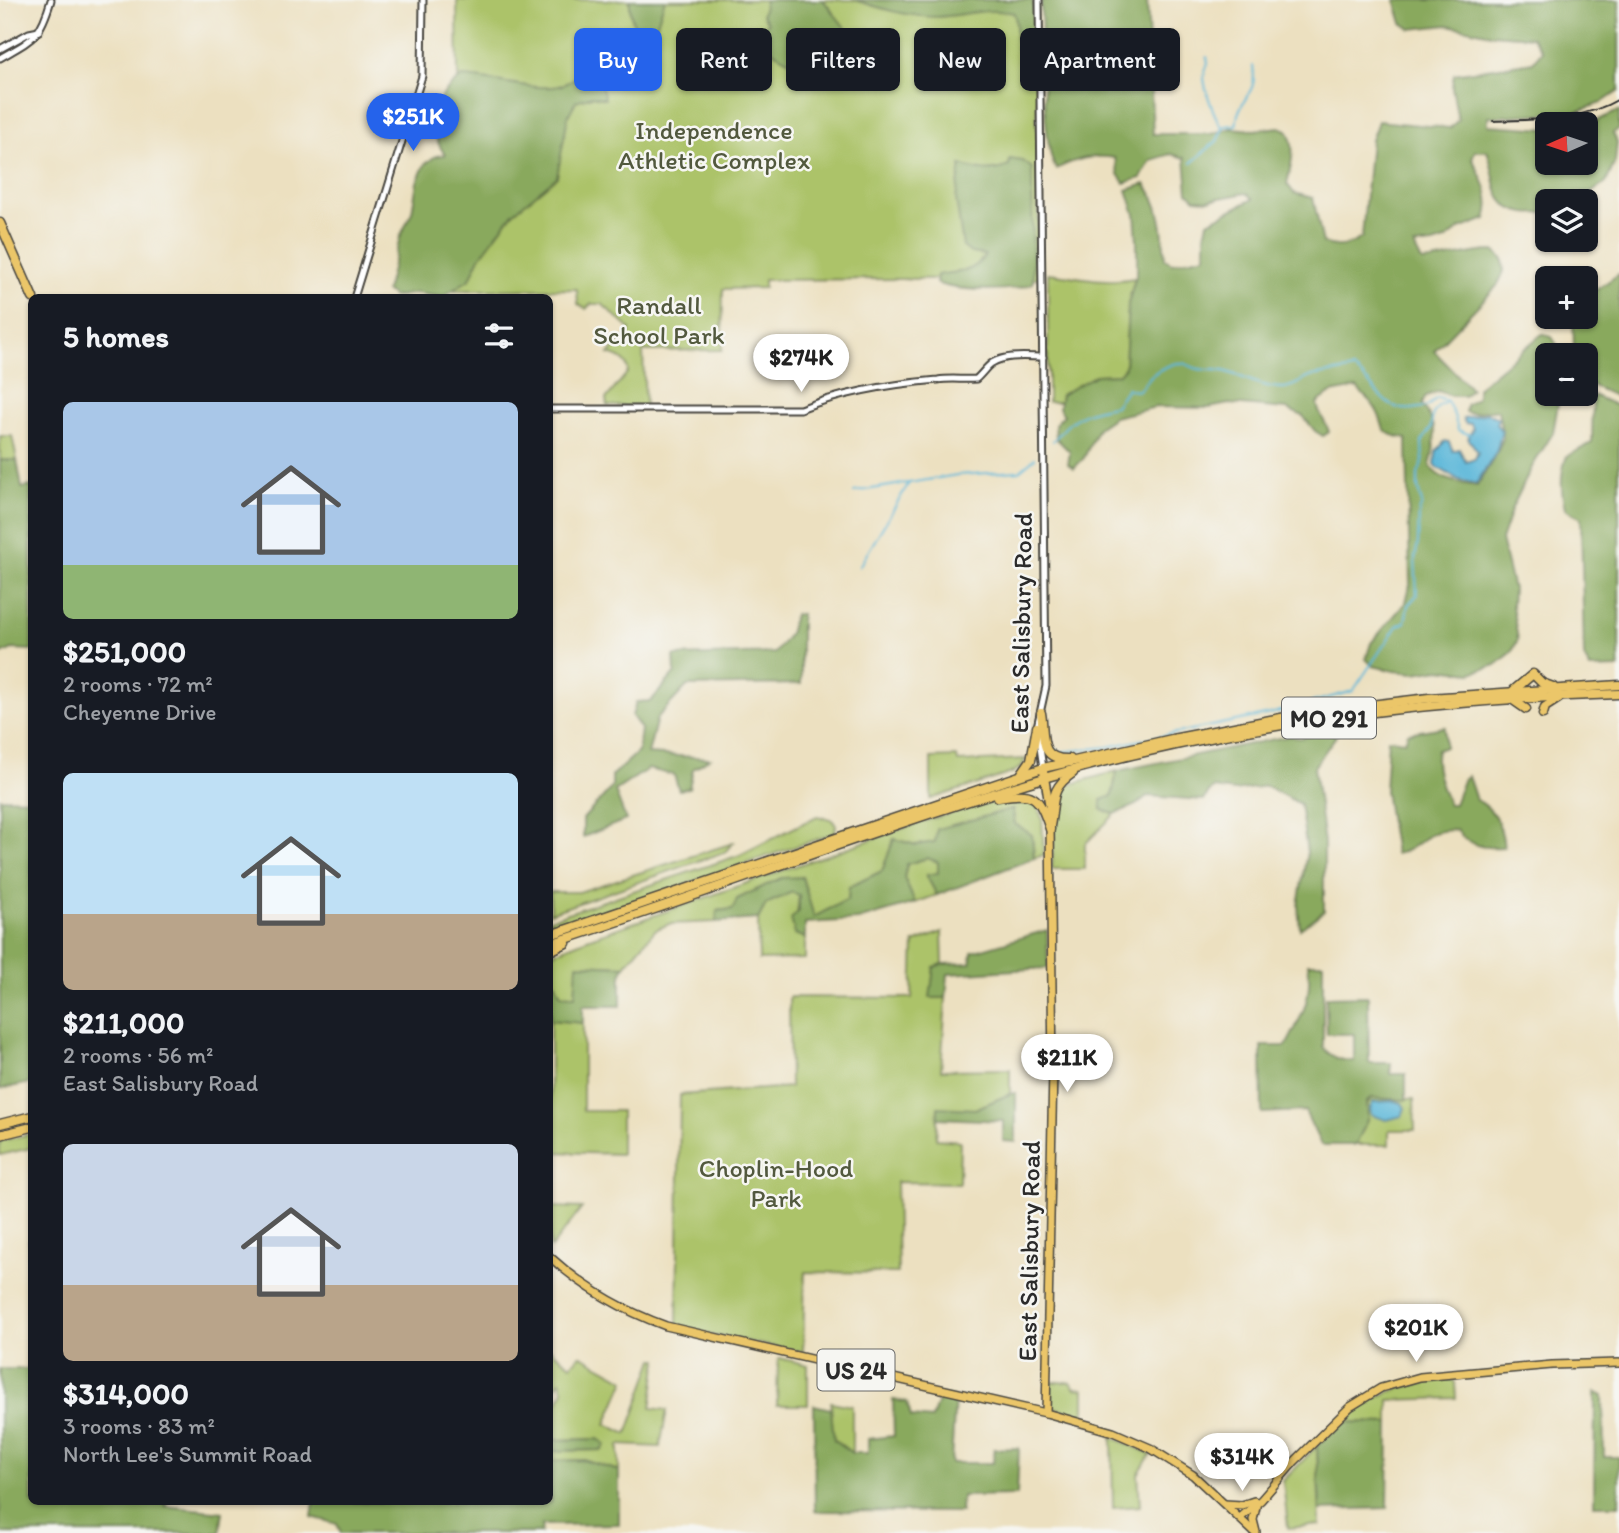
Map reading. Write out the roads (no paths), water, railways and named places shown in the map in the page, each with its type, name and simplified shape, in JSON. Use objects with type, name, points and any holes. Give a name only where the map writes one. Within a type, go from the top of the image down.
[{"type":"highway","points":[[0,223],[31,294]]},
{"type":"highway","points":[[1526,709],[1512,696],[1533,674],[1555,689]]},
{"type":"highway","name":"MO 291","points":[[553,943],[977,799],[1045,778],[1178,745],[1372,712],[1555,689],[1619,685]]},
{"type":"highway","name":"MO 291","points":[[553,933],[1010,778],[1097,755],[1312,712],[1395,701],[1619,694]]},
{"type":"highway","points":[[1543,715],[1547,705],[1563,696]]},
{"type":"highway","points":[[1041,713],[1044,743],[1052,755],[1066,759],[1097,755]]},
{"type":"highway","points":[[1010,778],[1023,772],[1029,764],[1037,727]]},
{"type":"highway","points":[[1050,829],[1055,791],[1059,784],[1080,769]]},
{"type":"highway","points":[[977,799],[1023,793],[1031,795],[1041,803],[1050,829]]},
{"type":"highway","points":[[553,950],[613,923]]},
{"type":"highway","points":[[0,1124],[28,1117]]},
{"type":"highway","points":[[0,1135],[28,1128]]},
{"type":"main road","name":"East Salisbury Road","points":[[1042,768],[1050,807],[1054,1070],[1046,1413]]},
{"type":"main road","name":"US 24","points":[[553,1259],[604,1298],[634,1314],[666,1326],[1104,1428],[1143,1444],[1192,1475],[1256,1533]]},
{"type":"main road","points":[[1240,1518],[1350,1407],[1381,1388],[1420,1377],[1552,1365],[1619,1363]]},
{"type":"main road","points":[[1225,1504],[1242,1505],[1255,1502]]},
{"type":"main road","points":[[1255,1502],[1253,1517],[1256,1533]]},
{"type":"street","points":[[0,58],[33,40],[51,0]]},
{"type":"street","points":[[355,294],[422,76],[423,0]]},
{"type":"street","name":"East Salisbury Road","points":[[1039,0],[1046,686],[1037,727],[1042,768]]},
{"type":"street","points":[[0,49],[29,33],[39,31]]},
{"type":"street","points":[[553,409],[800,409],[831,397],[887,387],[942,379],[976,379],[992,363],[1008,357],[1043,357]]},
{"type":"water","points":[[1487,413],[1498,418],[1496,424],[1502,431],[1496,453],[1476,484],[1459,480],[1435,466],[1436,452],[1445,441],[1449,442],[1453,451],[1459,449],[1466,462],[1475,459],[1478,452],[1468,438],[1473,429],[1463,418]]},
{"type":"water","points":[[1373,1102],[1402,1103],[1405,1108],[1402,1116],[1387,1120],[1371,1115]]},
{"type":"waterway","points":[[1207,57],[1204,76],[1208,97],[1223,128]]},
{"type":"waterway","points":[[1191,163],[1217,141],[1224,126],[1236,125],[1241,106],[1252,87],[1253,66]]},
{"type":"waterway","points":[[1053,441],[1066,426],[1080,416],[1115,406],[1127,388],[1136,391],[1156,372],[1182,363],[1199,369],[1226,372],[1276,388],[1291,386],[1312,376],[1353,369],[1393,406],[1412,409],[1427,406],[1437,398],[1447,401],[1458,430],[1471,435]]},
{"type":"waterway","points":[[1049,743],[1060,752],[1107,747],[1270,714],[1353,691],[1397,626],[1405,622],[1408,605],[1417,595],[1415,558],[1422,504],[1418,488],[1418,474],[1423,461],[1422,442],[1431,428],[1433,414],[1447,401]]},
{"type":"waterway","points":[[859,567],[909,483],[957,475],[1019,471],[1035,458]]},
{"type":"waterway","points":[[854,492],[908,483]]},
{"type":"railway","points":[[1493,121],[1574,116],[1619,99]]},
{"type":"park label","name":"Independence Athletic Complex","points":[[714,145]]},
{"type":"park label","name":"Randall School Park","points":[[659,320]]},
{"type":"park label","name":"Choplin-Hood Park","points":[[776,1183]]}]
